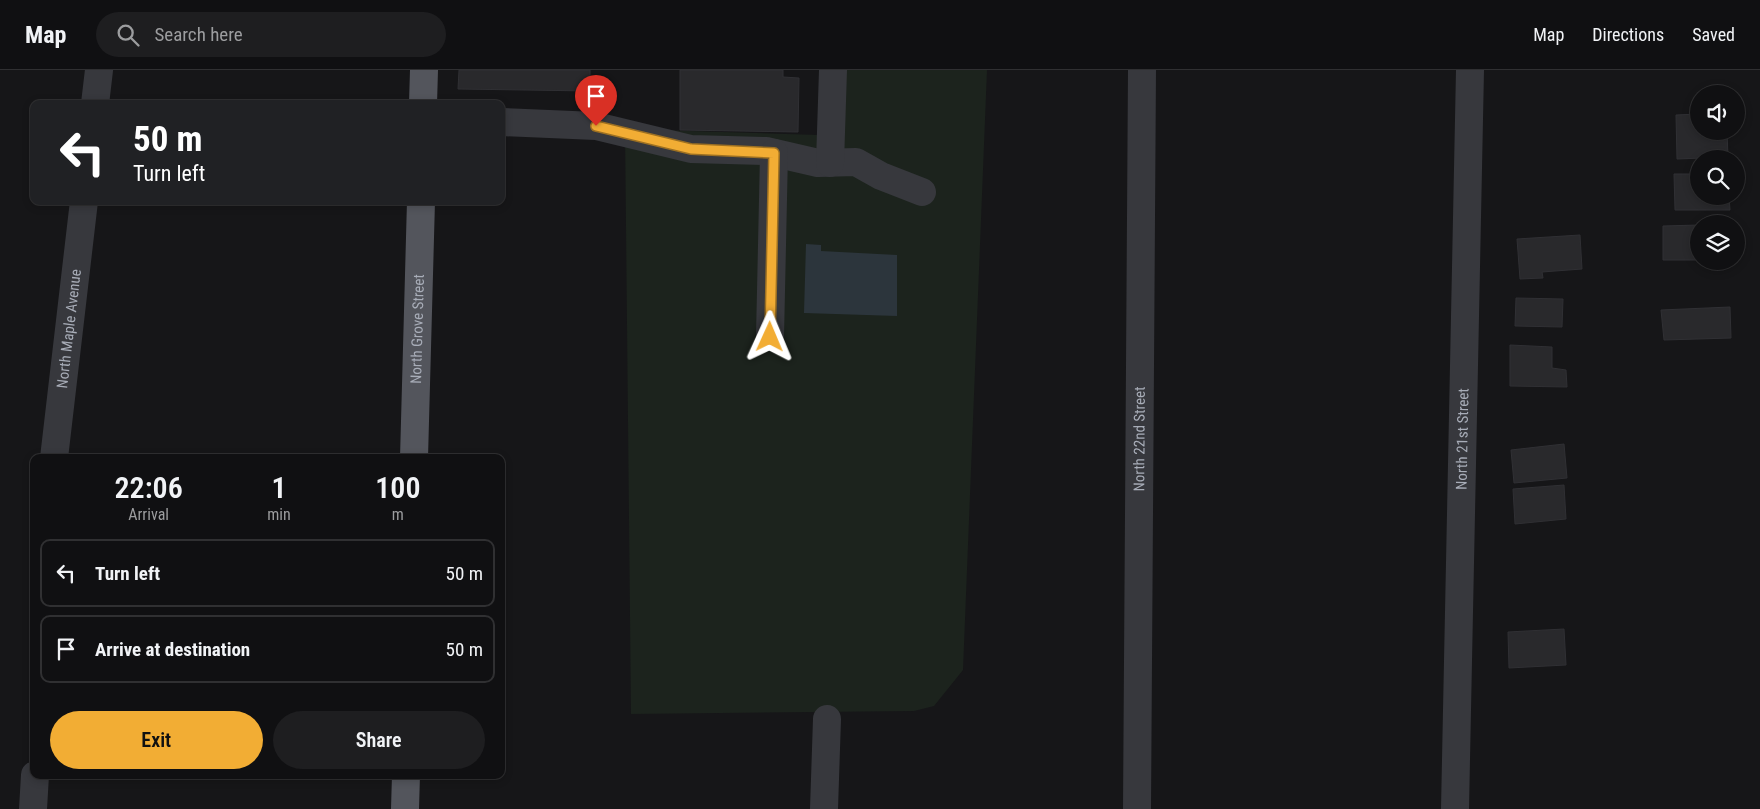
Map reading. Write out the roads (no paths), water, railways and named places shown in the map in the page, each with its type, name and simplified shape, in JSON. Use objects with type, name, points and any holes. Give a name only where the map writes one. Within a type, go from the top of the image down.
[{"type":"main road","points":[[424,70],[424,100]]},
{"type":"main road","name":"North Grove Street","points":[[414,454],[421,205]]},
{"type":"main road","points":[[405,809],[406,779]]},
{"type":"street","points":[[95,100],[99,70]]},
{"type":"street","points":[[830,163],[833,70]]},
{"type":"street","name":"North 22nd Street","points":[[1137,809],[1142,70]]},
{"type":"street","name":"North 21st Street","points":[[1455,809],[1470,70]]},
{"type":"street","points":[[505,122],[596,126],[691,149],[774,153],[818,163],[856,162],[881,176],[922,192]]},
{"type":"street","points":[[770,337],[774,153]]},
{"type":"street","name":"North Maple Avenue","points":[[54,454],[84,205]]},
{"type":"street","points":[[824,809],[827,719]]},
{"type":"street","points":[[33,809],[35,779]]}]
